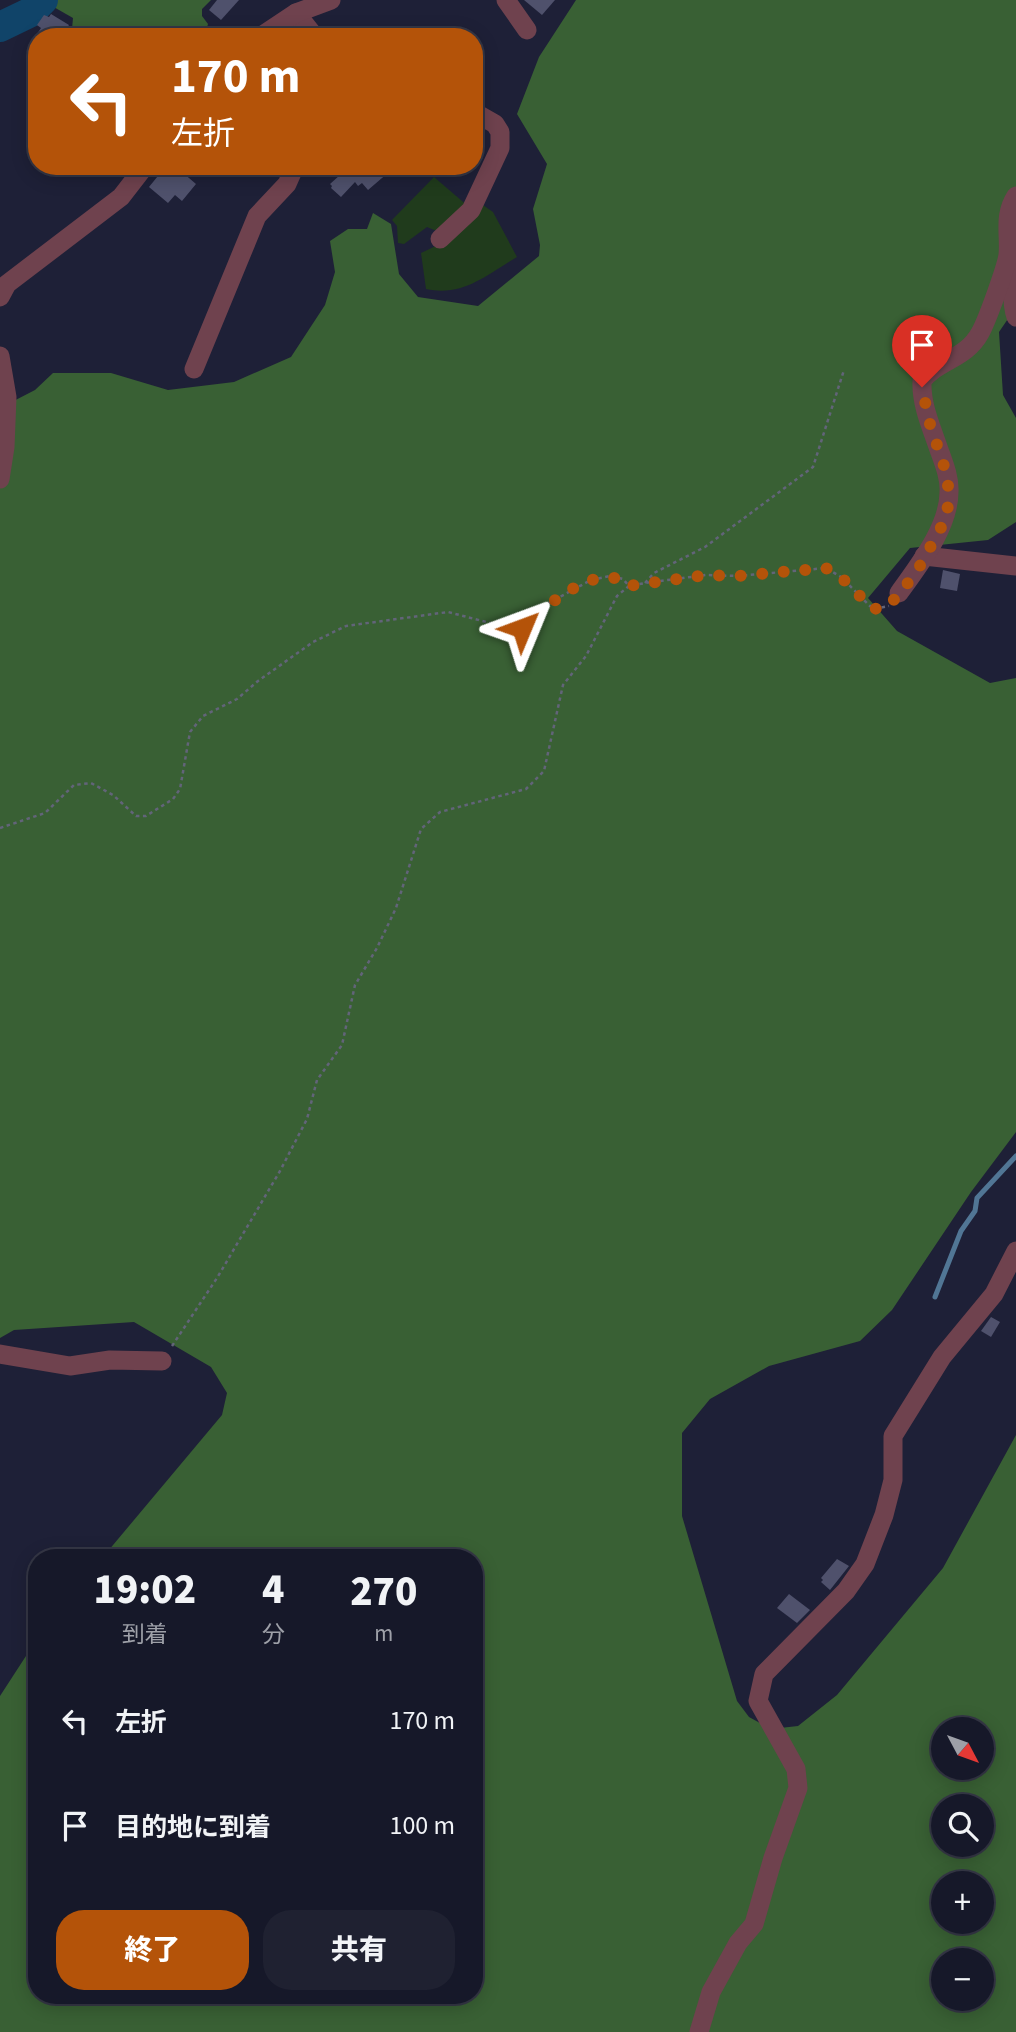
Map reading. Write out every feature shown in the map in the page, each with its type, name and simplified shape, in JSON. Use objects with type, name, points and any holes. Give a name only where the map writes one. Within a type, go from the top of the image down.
[{"type":"street","points":[[274,28],[296,13],[331,0]]},
{"type":"street","points":[[506,0],[527,30]]},
{"type":"street","points":[[296,13],[307,28]]},
{"type":"street","points":[[440,239],[471,210],[500,148],[500,132],[495,124],[483,117]]},
{"type":"street","points":[[0,297],[7,284],[121,197],[138,175]]},
{"type":"street","points":[[194,369],[257,216],[287,184],[291,175]]},
{"type":"street","points":[[899,593],[916,573],[944,522],[950,491],[929,421],[922,381],[927,375],[963,354],[979,336],[1008,255],[1008,213],[1016,197]]},
{"type":"street","points":[[1008,255],[1013,265],[1013,305],[1016,317]]},
{"type":"street","points":[[0,356],[8,397],[0,479]]},
{"type":"street","points":[[924,556],[1016,566]]},
{"type":"street","points":[[699,2032],[711,1992],[738,1942],[754,1924],[773,1858],[798,1788],[796,1769],[758,1701],[764,1674],[846,1591],[865,1564],[884,1516],[893,1480],[893,1436],[942,1357],[994,1294],[1016,1251]]},
{"type":"street","points":[[0,1354],[70,1366],[110,1360],[162,1361]]},
{"type":"path","points":[[645,583],[654,573],[705,547],[813,467],[844,370]]},
{"type":"path","points":[[162,1361],[218,1278],[307,1119],[317,1080],[342,1045],[355,985],[396,908],[421,829],[440,812],[526,789],[544,771],[564,685],[586,656],[617,596],[629,586],[645,583],[706,575],[738,576],[826,568],[841,577],[873,609],[888,607],[899,593]]},
{"type":"path","points":[[0,828],[46,813],[74,785],[91,783],[113,795],[136,816],[146,816],[173,799],[180,789],[190,732],[203,716],[237,699],[313,642],[346,626],[448,612],[513,629],[522,628],[545,605],[591,580],[610,576],[623,579],[629,586]]},
{"type":"green space","points":[[52,0],[211,0],[202,9],[207,28],[72,28],[73,18],[52,6]]},
{"type":"green space","points":[[576,0],[1016,0],[1016,307],[999,332],[1003,395],[1016,418],[1016,522],[988,540],[910,548],[868,598],[897,631],[990,683],[1016,678],[1016,1132],[971,1192],[892,1310],[860,1341],[769,1366],[710,1399],[682,1433],[682,1516],[737,1701],[749,1717],[771,1729],[798,1726],[837,1695],[943,1568],[1016,1435],[1016,2032],[0,2032],[0,1696],[28,1653],[28,2004],[483,2004],[483,1549],[110,1549],[222,1415],[227,1393],[211,1367],[134,1322],[14,1330],[0,1338],[0,408],[35,390],[53,373],[111,373],[168,390],[234,382],[291,357],[325,305],[335,272],[330,241],[348,229],[367,229],[373,213],[391,224],[399,274],[418,297],[478,306],[539,256],[540,245],[533,209],[547,164],[517,114],[539,57]]},
{"type":"green space","points":[[434,177],[469,207],[439,232],[427,227],[404,244],[398,243],[397,226],[392,220]]},
{"type":"green space","points":[[480,203],[493,212],[517,257],[463,287],[439,291],[426,289],[421,253],[442,243]]},
{"type":"building","points":[[217,0],[239,0],[221,20],[209,10]]},
{"type":"building","points":[[524,0],[555,0],[542,15]]},
{"type":"building","points":[[51,14],[69,25],[67,28],[41,28],[37,25],[44,15],[49,17]]},
{"type":"building","points":[[159,175],[186,175],[196,184],[182,201],[175,195],[168,203],[149,187]]},
{"type":"building","points":[[340,175],[386,175],[368,190],[362,183],[358,186],[355,182],[341,197],[330,184]]},
{"type":"building","points":[[943,570],[960,574],[957,591],[940,588]]},
{"type":"building","points":[[991,1317],[1000,1322],[991,1337],[981,1331]]},
{"type":"building","points":[[837,1559],[849,1566],[830,1590],[821,1582],[821,1578]]},
{"type":"building","points":[[789,1594],[810,1610],[797,1623],[777,1608]]},
{"type":"waterway","points":[[0,27],[31,12],[43,0]]},
{"type":"waterway","points":[[935,1297],[961,1231],[975,1211],[977,1198],[1016,1156]]},
{"type":"route","points":[[522,628],[545,605],[591,580],[610,576],[623,579],[629,586],[706,575],[738,576],[826,568],[841,577],[873,609],[888,607],[916,573],[944,522],[948,506],[948,478],[929,421],[922,387]]}]
